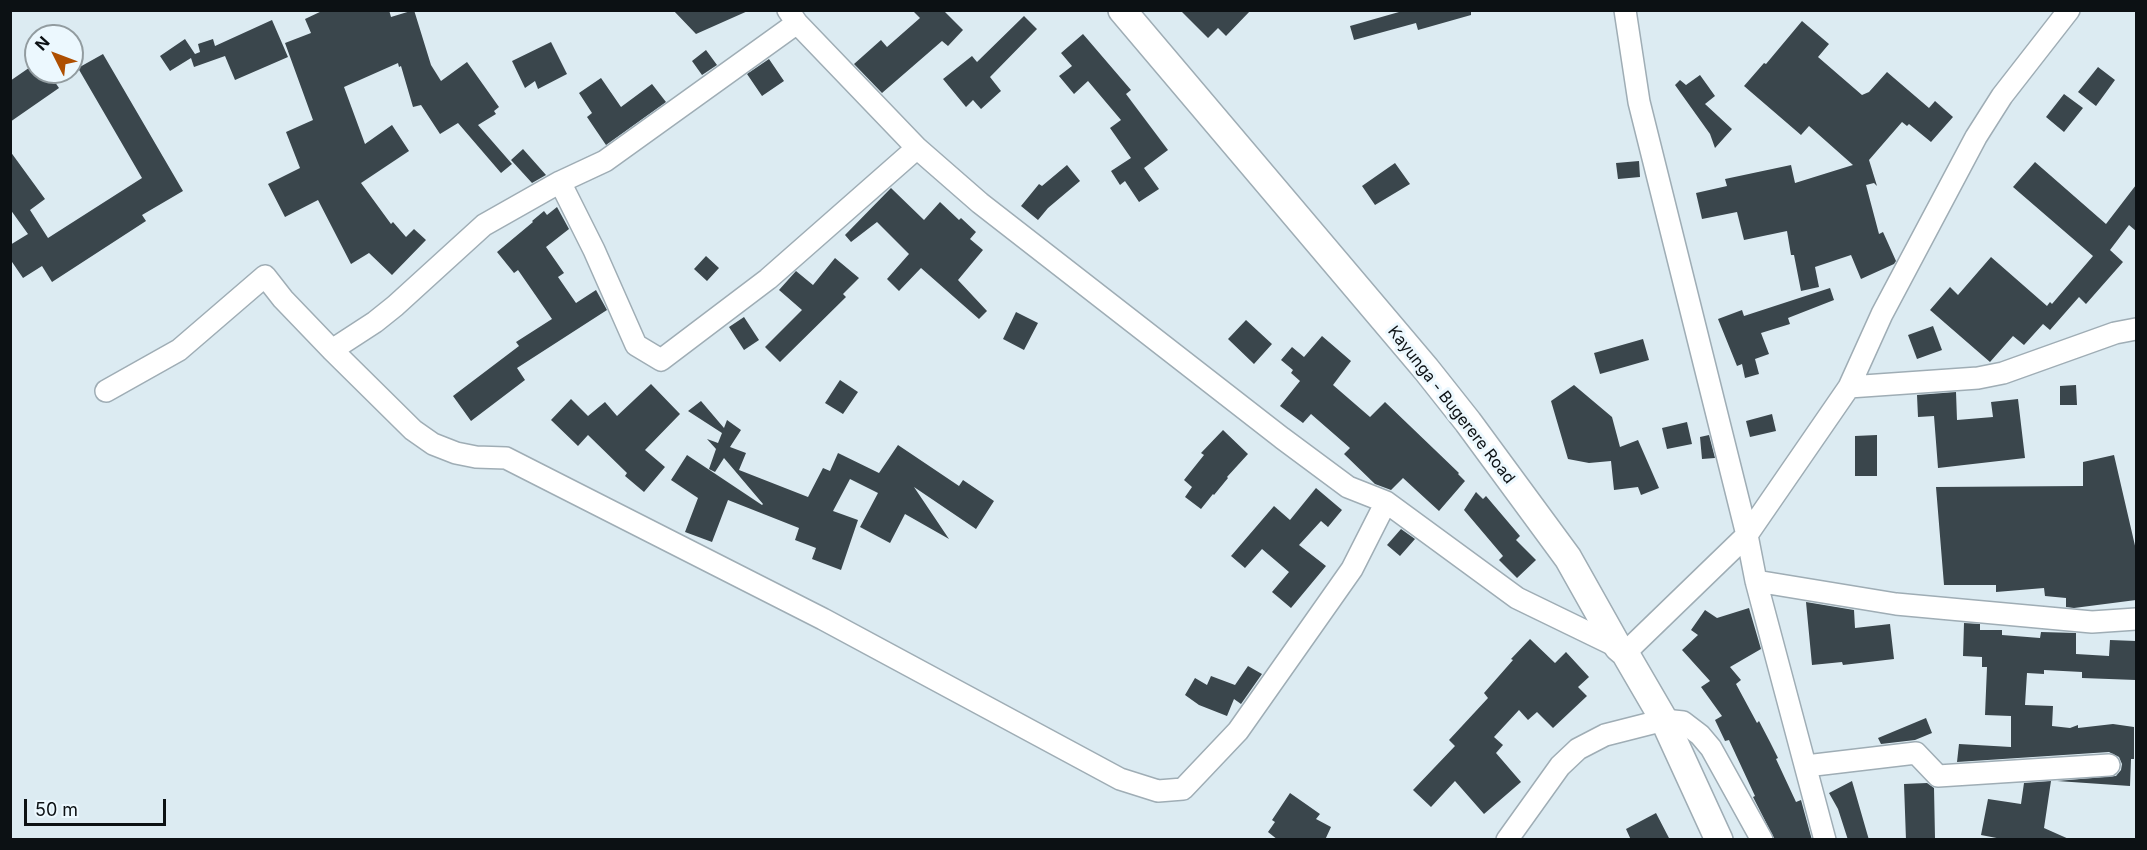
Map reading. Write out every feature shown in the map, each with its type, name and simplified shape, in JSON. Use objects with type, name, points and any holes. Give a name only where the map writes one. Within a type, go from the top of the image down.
[{"type":"main road","name":"Kayunga - Bugerere Road","points":[[1122,10],[1426,369],[1568,558],[1664,720],[1719,840]]},
{"type":"street","points":[[1625,10],[1639,102],[1747,535],[1756,581],[1825,840]]},
{"type":"street","points":[[332,350],[382,316],[484,225],[620,151],[792,17],[916,148],[980,203],[1282,438],[1348,487],[1386,502],[1517,598],[1621,650],[1747,535],[1849,387],[1882,315],[1976,137],[2002,96],[2069,10]]},
{"type":"street","points":[[560,182],[594,250],[636,345],[661,360],[768,279],[916,148]]},
{"type":"street","points":[[106,391],[179,350],[265,276],[283,299],[332,350],[413,430],[433,444],[456,453],[476,457],[506,458],[823,619],[1120,779],[1158,791],[1183,789],[1238,731],[1352,569],[1386,502]]},
{"type":"street","points":[[1849,387],[1978,378],[2003,373],[2115,333],[2136,329]]},
{"type":"street","points":[[1756,581],[1896,604],[2092,622],[2136,619]]},
{"type":"street","points":[[1507,840],[1560,766],[1578,749],[1605,735],[1664,720],[1683,722],[1700,735],[1711,748],[1762,840]]},
{"type":"street","points":[[1806,766],[1916,753],[1938,776],[2109,765]]},
{"type":"building","points":[[324,10],[389,10],[391,17],[414,10],[431,65],[441,81],[467,62],[499,107],[494,111],[496,114],[478,125],[512,164],[501,173],[458,123],[440,134],[421,105],[413,107],[401,66],[399,67],[398,63],[344,87],[365,144],[392,125],[409,151],[361,183],[391,224],[393,222],[406,237],[414,229],[426,240],[392,275],[369,253],[351,264],[318,200],[285,217],[268,184],[300,168],[286,132],[313,120],[285,43],[311,33],[305,19]]},
{"type":"building","points":[[673,10],[750,10],[696,34]]},
{"type":"building","points":[[912,10],[943,10],[963,30],[948,46],[942,41],[882,93],[854,64],[881,40],[887,47],[920,18]]},
{"type":"building","points":[[1180,10],[1251,10],[1226,36],[1218,28],[1208,38]]},
{"type":"building","points":[[1406,10],[1471,10],[1471,15],[1418,30],[1416,23],[1354,40],[1350,26]]},
{"type":"building","points":[[1024,16],[1037,29],[990,77],[1001,91],[981,109],[973,100],[966,107],[943,79],[972,56],[977,62]]},
{"type":"building","points":[[272,20],[288,57],[235,80],[225,56],[194,67],[191,58],[170,71],[160,56],[185,39],[195,54],[200,52],[198,44],[213,39],[215,46]]},
{"type":"building","points":[[1802,21],[1829,44],[1818,57],[1862,95],[1869,92],[1887,72],[1929,108],[1935,101],[1953,117],[1931,142],[1909,124],[1907,126],[1902,122],[1869,160],[1877,186],[1874,183],[1866,185],[1879,234],[1883,232],[1896,261],[1894,264],[1861,279],[1851,255],[1815,267],[1819,287],[1801,291],[1787,231],[1744,240],[1737,212],[1702,219],[1696,193],[1727,186],[1725,179],[1791,165],[1795,183],[1853,165],[1809,126],[1801,135],[1744,86]]},
{"type":"building","points":[[1083,34],[1131,90],[1126,94],[1168,150],[1144,168],[1159,189],[1139,202],[1125,181],[1120,185],[1111,171],[1131,158],[1110,128],[1121,120],[1088,81],[1074,94],[1059,76],[1072,66],[1061,53]]},
{"type":"building","points":[[551,42],[567,74],[538,89],[535,81],[525,88],[512,61]]},
{"type":"building","points":[[706,50],[717,65],[702,75],[692,61]]},
{"type":"building","points":[[103,54],[183,191],[142,215],[146,221],[52,282],[42,266],[23,278],[10,259],[10,245],[28,234],[10,209],[10,151],[45,199],[30,210],[48,238],[142,178],[84,78],[84,65]]},
{"type":"building","points":[[769,59],[784,81],[762,96],[747,74]]},
{"type":"building","points":[[2098,67],[2115,80],[2096,106],[2078,92]]},
{"type":"building","points":[[24,71],[24,84],[56,84],[59,88],[10,122],[10,81]]},
{"type":"building","points":[[1700,75],[1715,96],[1705,104],[1732,129],[1715,148],[1710,134],[1675,85],[1680,80],[1686,85]]},
{"type":"building","points":[[601,78],[621,107],[652,84],[666,102],[606,145],[587,117],[592,113],[579,93]]},
{"type":"building","points":[[2064,94],[2083,108],[2064,132],[2046,117]]},
{"type":"building","points":[[523,149],[546,175],[532,183],[511,160]]},
{"type":"building","points":[[1639,161],[1640,177],[1618,179],[1616,163]]},
{"type":"building","points":[[2035,162],[2106,224],[2136,185],[2136,231],[2129,225],[2110,250],[2123,262],[2086,304],[2079,297],[2050,330],[2043,324],[2024,345],[2013,336],[1990,362],[1930,310],[1950,287],[1958,295],[1991,257],[2047,306],[2050,302],[2052,304],[2093,256],[2013,187]]},
{"type":"building","points":[[1395,163],[1410,184],[1375,205],[1362,186]]},
{"type":"building","points":[[1067,165],[1080,181],[1048,208],[1038,220],[1021,206],[1039,184],[1042,186]]},
{"type":"building","points":[[891,188],[924,220],[940,202],[976,232],[970,239],[983,250],[958,280],[987,311],[979,319],[921,268],[899,291],[887,279],[909,254],[877,222],[851,242],[845,235]]},
{"type":"building","points":[[557,207],[569,229],[546,247],[564,273],[558,277],[576,303],[596,290],[607,310],[517,368],[525,380],[471,421],[453,396],[519,346],[516,342],[552,319],[518,270],[514,273],[497,252],[544,211],[547,215]]},
{"type":"building","points":[[706,256],[719,268],[707,281],[694,269]]},
{"type":"building","points":[[835,258],[859,278],[843,294],[846,297],[780,362],[765,347],[802,310],[779,290],[796,271],[813,285]]},
{"type":"building","points":[[1830,288],[1834,300],[1788,318],[1790,324],[1761,333],[1769,354],[1755,359],[1759,374],[1745,378],[1742,364],[1737,366],[1718,319],[1742,310],[1744,316]]},
{"type":"building","points":[[1016,312],[1038,323],[1024,350],[1003,339]]},
{"type":"building","points":[[744,317],[759,340],[744,350],[729,327]]},
{"type":"building","points":[[1246,320],[1272,344],[1254,364],[1228,339]]},
{"type":"building","points":[[1933,326],[1942,350],[1917,359],[1908,335]]},
{"type":"building","points":[[1322,336],[1351,361],[1333,385],[1370,417],[1385,402],[1465,481],[1439,511],[1403,478],[1391,490],[1375,484],[1344,454],[1350,448],[1311,414],[1303,423],[1280,406],[1300,381],[1291,373],[1293,370],[1281,360],[1292,347],[1304,357]]},
{"type":"building","points":[[1643,339],[1649,360],[1600,374],[1594,353]]},
{"type":"building","points":[[840,380],[858,392],[843,414],[825,403]]},
{"type":"building","points":[[651,384],[680,414],[645,450],[665,467],[644,492],[625,476],[627,473],[588,435],[578,446],[551,420],[571,399],[588,416],[605,402],[617,416]]},
{"type":"building","points":[[1574,385],[1612,417],[1620,447],[1638,440],[1659,488],[1641,495],[1638,487],[1614,490],[1611,461],[1589,463],[1568,459],[1551,401]]},
{"type":"building","points":[[2076,385],[2077,405],[2060,405],[2060,386]]},
{"type":"building","points":[[1956,392],[1957,420],[1993,417],[1991,402],[2018,399],[2025,458],[1938,468],[1934,416],[1918,417],[1917,395]]},
{"type":"building","points":[[701,401],[724,428],[727,420],[741,430],[730,447],[746,453],[739,470],[808,497],[823,468],[830,471],[838,453],[879,473],[898,445],[959,486],[963,480],[994,501],[976,529],[914,487],[949,539],[905,514],[890,543],[860,527],[878,493],[850,479],[833,511],[858,520],[841,570],[812,559],[816,548],[795,540],[799,528],[728,500],[712,542],[685,532],[698,498],[671,480],[687,455],[763,504],[724,458],[715,472],[709,469],[716,449],[707,439],[718,443],[722,433],[688,411]]},
{"type":"building","points":[[1772,414],[1776,431],[1750,437],[1746,421]]},
{"type":"building","points":[[1687,422],[1692,444],[1667,449],[1662,428]]},
{"type":"building","points":[[1223,430],[1248,454],[1201,509],[1185,497],[1192,487],[1184,480],[1204,455],[1201,453]]},
{"type":"building","points":[[1709,435],[1715,458],[1702,459],[1700,437]]},
{"type":"building","points":[[1877,435],[1877,476],[1855,476],[1855,436]]},
{"type":"building","points":[[2114,455],[2136,550],[2136,600],[2074,608],[2066,607],[2066,598],[2045,596],[2044,588],[1996,592],[1996,585],[1944,585],[1936,487],[2083,486],[2083,462]]},
{"type":"building","points":[[1316,488],[1342,510],[1328,527],[1321,521],[1299,545],[1326,566],[1291,608],[1272,592],[1289,572],[1262,549],[1245,568],[1231,556],[1274,506],[1290,520]]},
{"type":"building","points":[[1476,492],[1483,499],[1486,496],[1520,536],[1516,540],[1536,560],[1517,578],[1499,560],[1503,556],[1464,510]]},
{"type":"building","points":[[1401,529],[1415,539],[1400,556],[1387,545]]},
{"type":"building","points":[[1806,602],[1854,610],[1855,628],[1890,624],[1894,659],[1843,665],[1842,662],[1812,665]]},
{"type":"building","points":[[1749,608],[1761,649],[1730,667],[1741,680],[1736,684],[1770,742],[1796,802],[1801,800],[1812,840],[1775,840],[1753,797],[1755,796],[1729,740],[1725,741],[1715,720],[1722,716],[1701,687],[1710,681],[1682,650],[1698,635],[1691,630],[1705,610],[1717,618]]},
{"type":"building","points":[[1964,623],[1980,624],[1980,630],[2002,630],[2002,635],[2040,638],[2041,632],[2076,633],[2076,654],[2109,656],[2110,640],[2136,641],[2136,680],[2082,678],[2082,672],[2044,670],[2044,674],[2027,673],[2025,705],[2053,706],[2052,726],[2070,728],[2078,725],[2078,728],[2113,724],[2134,727],[2134,759],[2131,759],[2130,786],[2057,781],[2116,776],[2122,764],[2119,757],[2109,752],[1957,762],[1959,744],[2011,747],[2011,716],[1985,715],[1987,667],[1982,667],[1982,657],[1963,656]]},
{"type":"building","points":[[1530,639],[1555,663],[1566,652],[1589,677],[1578,687],[1587,696],[1553,728],[1537,712],[1528,720],[1519,710],[1494,737],[1503,745],[1496,753],[1521,782],[1484,814],[1455,781],[1431,807],[1413,790],[1455,746],[1449,740],[1488,698],[1484,693]]},
{"type":"building","points":[[1248,666],[1262,674],[1241,704],[1234,699],[1227,716],[1199,705],[1185,695],[1195,678],[1207,685],[1211,676],[1235,685]]},
{"type":"building","points":[[1926,718],[1932,733],[1915,740],[1881,744],[1878,738]]},
{"type":"building","points":[[1852,781],[1869,840],[1848,840],[1838,809],[1829,793]]},
{"type":"building","points":[[2051,781],[2044,828],[2071,840],[2007,840],[1981,835],[1988,799],[2021,804],[2024,783]]},
{"type":"building","points":[[1927,783],[1934,788],[1935,838],[1906,840],[1904,784]]},
{"type":"building","points":[[1290,793],[1320,814],[1316,819],[1331,827],[1325,840],[1278,840],[1268,832],[1275,822],[1272,820]]},
{"type":"building","points":[[1656,813],[1670,840],[1631,840],[1626,829]]}]
